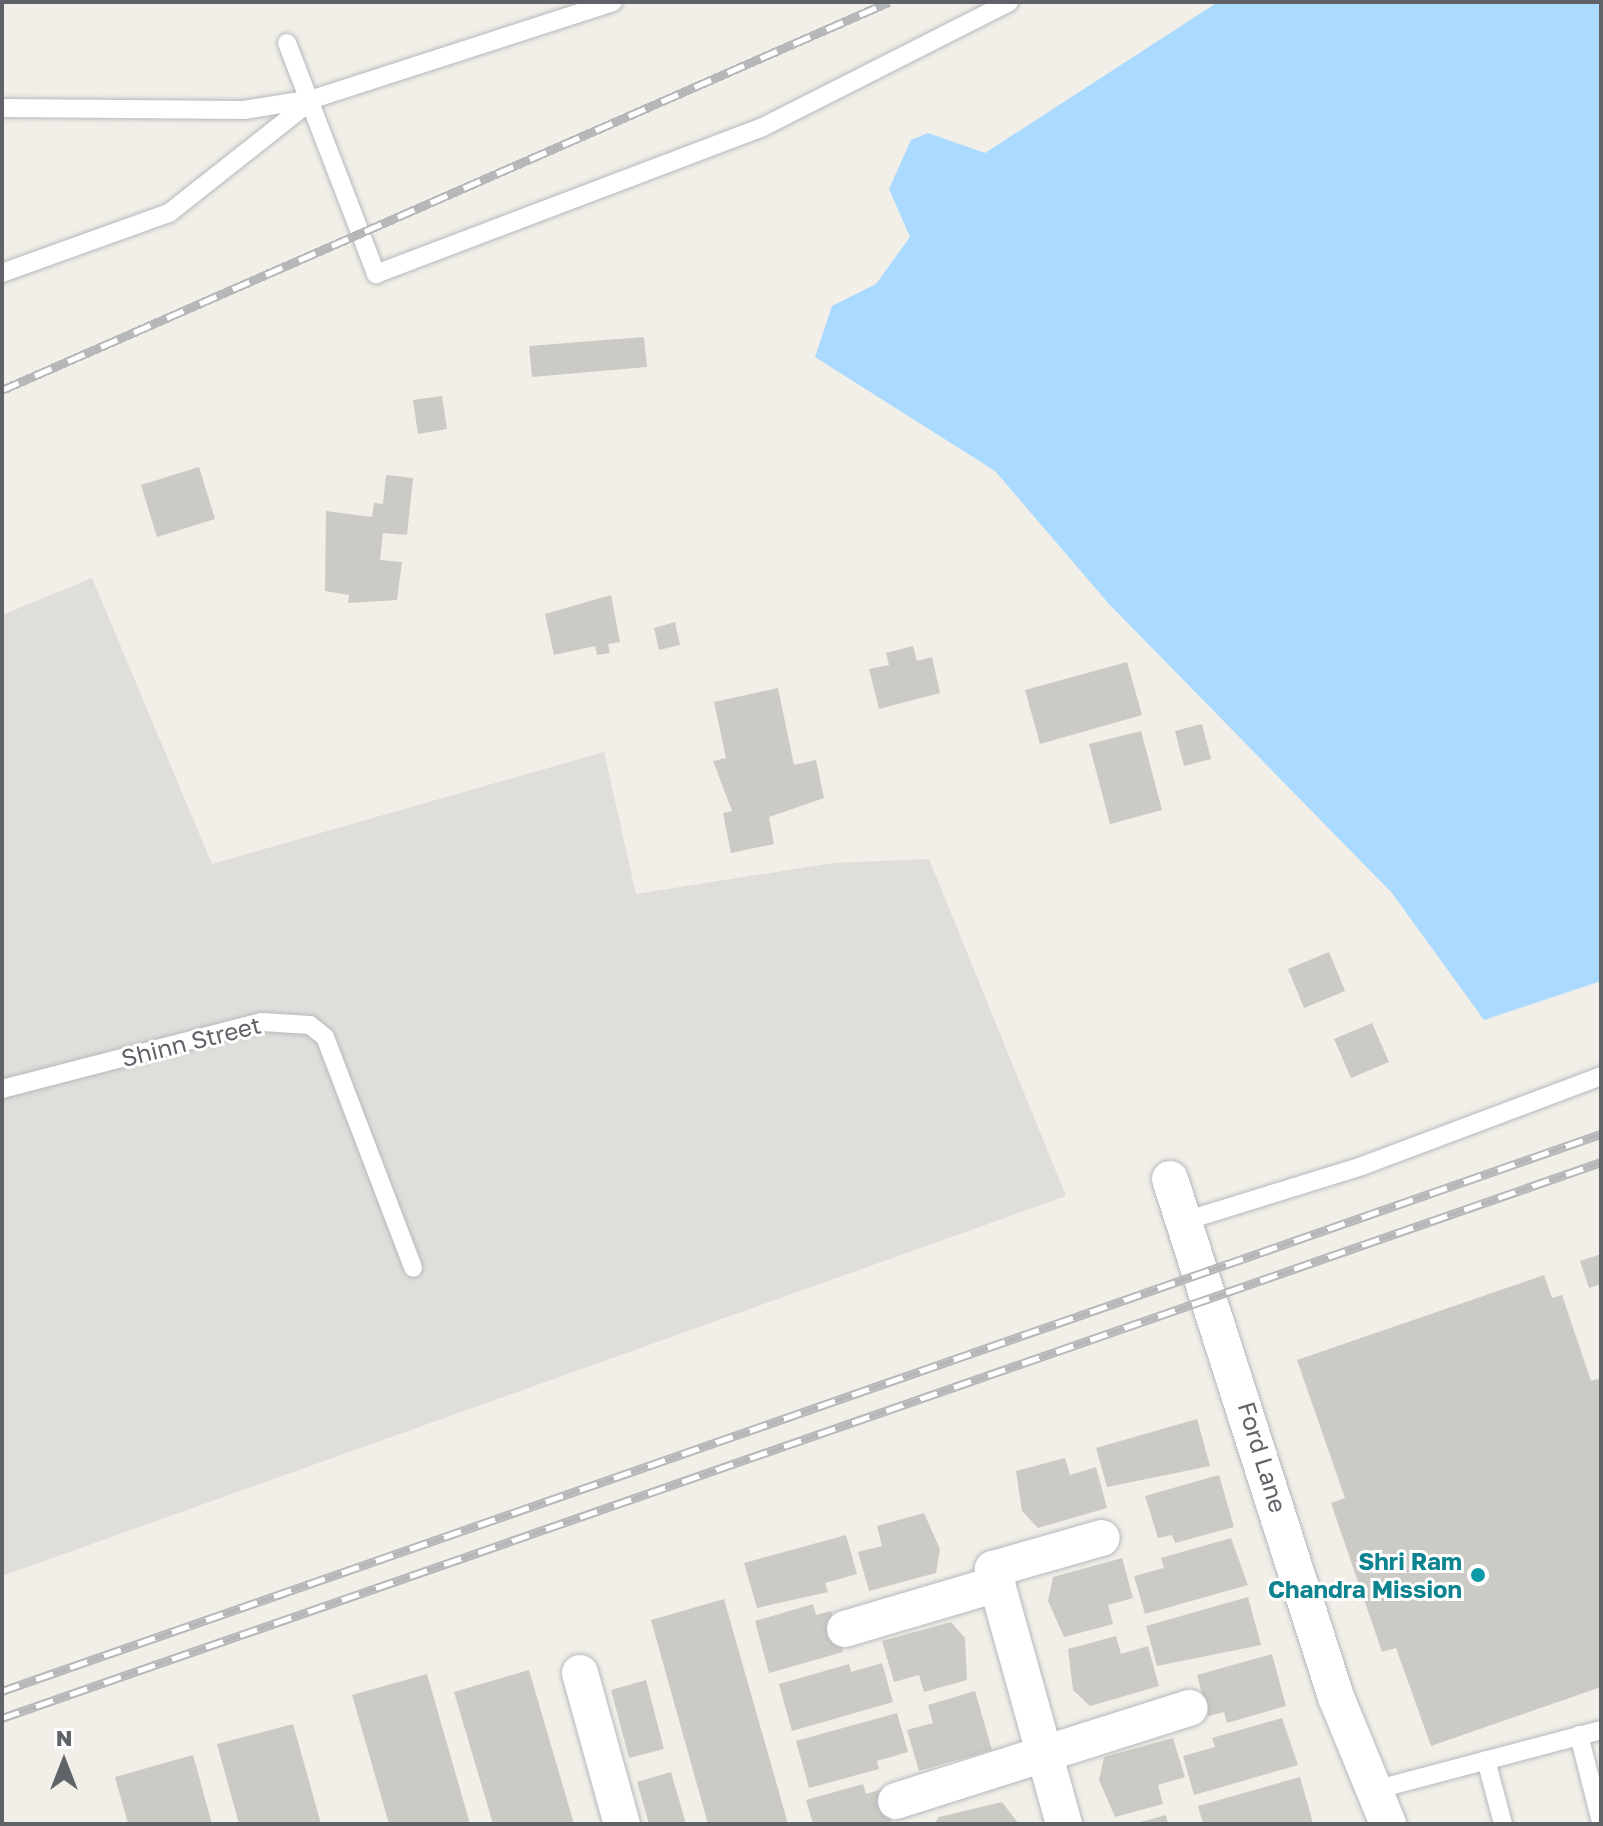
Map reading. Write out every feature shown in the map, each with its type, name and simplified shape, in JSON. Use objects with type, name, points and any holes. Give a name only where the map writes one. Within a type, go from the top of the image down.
[{"type":"street","name":"Ford Lane","points":[[1170,1179],[1188,1220],[1336,1697],[1378,1789],[1388,1824]]},
{"type":"street","points":[[845,1629],[1102,1538]]},
{"type":"street","points":[[995,1576],[1064,1824]]},
{"type":"street","points":[[580,1673],[622,1824]]},
{"type":"street","points":[[896,1801],[1190,1708]]},
{"type":"lane","points":[[2,108],[244,110],[313,99],[613,2]]},
{"type":"lane","points":[[287,43],[313,99],[376,274],[761,128],[1009,2]]},
{"type":"lane","points":[[2,273],[169,213],[313,99]]},
{"type":"lane","name":"Shinn Street","points":[[2,1089],[262,1022],[310,1025],[325,1037],[413,1268]]},
{"type":"lane","points":[[1188,1220],[1362,1166],[1601,1076]]},
{"type":"lane","points":[[1378,1789],[1601,1730]]},
{"type":"lane","points":[[1579,1735],[1601,1822]]},
{"type":"lane","points":[[1486,1760],[1503,1824]]},
{"type":"shaded area","points":[[92,578],[212,864],[604,752],[636,894],[833,863],[929,859],[1066,1196],[2,1576],[2,615]]},
{"type":"water","points":[[1218,2],[1601,2],[1601,981],[1484,1020],[1392,893],[1109,604],[995,471],[815,357],[832,306],[876,284],[910,237],[889,189],[911,140],[928,133],[985,153]]},
{"type":"building","points":[[644,337],[647,367],[532,377],[529,346]]},
{"type":"building","points":[[442,396],[447,429],[418,434],[413,400]]},
{"type":"building","points":[[199,467],[215,519],[157,537],[141,485]]},
{"type":"building","points":[[386,475],[413,478],[407,535],[383,533],[380,560],[402,562],[397,600],[348,603],[349,595],[325,591],[326,511],[372,517],[374,503],[383,504]]},
{"type":"building","points":[[611,595],[620,642],[608,644],[610,653],[597,655],[595,646],[554,655],[545,614]]},
{"type":"building","points":[[675,622],[680,645],[659,650],[654,628]]},
{"type":"building","points":[[913,646],[917,661],[932,657],[940,693],[879,709],[869,669],[889,665],[886,653]]},
{"type":"building","points":[[1127,662],[1142,715],[1040,744],[1025,690]]},
{"type":"building","points":[[778,688],[794,765],[816,760],[824,798],[769,817],[774,844],[731,853],[723,813],[732,811],[713,761],[726,758],[714,702]]},
{"type":"building","points":[[1202,724],[1211,759],[1184,766],[1175,731]]},
{"type":"building","points":[[1141,731],[1162,810],[1110,824],[1089,744]]},
{"type":"building","points":[[1329,952],[1345,991],[1304,1008],[1288,969]]},
{"type":"building","points":[[1372,1023],[1389,1062],[1351,1078],[1334,1039]]},
{"type":"building","points":[[1601,1254],[1601,1284],[1589,1288],[1580,1261]]},
{"type":"building","name":"Shri Ram Chandra Mission","points":[[1544,1275],[1552,1298],[1562,1295],[1591,1381],[1601,1378],[1601,1687],[1431,1746],[1396,1648],[1382,1652],[1331,1503],[1345,1498],[1297,1360]]},
{"type":"building","points":[[1197,1419],[1210,1466],[1107,1487],[1096,1448]]},
{"type":"building","points":[[1065,1458],[1070,1475],[1096,1467],[1107,1508],[1038,1528],[1022,1511],[1016,1471]]},
{"type":"building","points":[[1219,1475],[1234,1527],[1175,1543],[1172,1535],[1158,1538],[1145,1496]]},
{"type":"building","points":[[924,1513],[940,1549],[936,1573],[869,1591],[858,1552],[882,1546],[877,1526]]},
{"type":"building","points":[[846,1535],[857,1574],[825,1583],[828,1592],[757,1608],[744,1563]]},
{"type":"building","points":[[1231,1538],[1248,1585],[1145,1614],[1134,1576],[1164,1568],[1161,1558]]},
{"type":"building","points":[[1122,1558],[1133,1598],[1108,1605],[1113,1624],[1064,1637],[1048,1601],[1053,1577]]},
{"type":"building","points":[[1248,1597],[1261,1645],[1157,1666],[1146,1626]]},
{"type":"building","points":[[724,1599],[788,1824],[708,1824],[651,1620]]},
{"type":"building","points":[[813,1604],[816,1615],[831,1611],[843,1652],[769,1673],[755,1621]]},
{"type":"building","points":[[951,1622],[965,1638],[967,1680],[924,1692],[919,1675],[894,1682],[882,1641]]},
{"type":"building","points":[[1116,1636],[1121,1654],[1148,1646],[1159,1686],[1090,1706],[1073,1690],[1068,1649]]},
{"type":"building","points":[[1272,1654],[1286,1706],[1227,1723],[1224,1712],[1208,1716],[1197,1675]]},
{"type":"building","points":[[882,1663],[893,1702],[792,1731],[779,1684],[849,1664],[851,1672]]},
{"type":"building","points":[[529,1670],[574,1824],[493,1824],[454,1692]]},
{"type":"building","points":[[427,1674],[470,1824],[389,1824],[352,1695]]},
{"type":"building","points":[[646,1680],[664,1749],[629,1758],[611,1690]]},
{"type":"building","points":[[975,1691],[992,1750],[919,1771],[907,1730],[933,1723],[928,1705]]},
{"type":"building","points":[[897,1713],[908,1752],[877,1761],[879,1769],[809,1788],[796,1741]]},
{"type":"building","points":[[1282,1718],[1298,1765],[1194,1795],[1183,1756],[1215,1747],[1212,1738]]},
{"type":"building","points":[[293,1724],[321,1824],[239,1824],[217,1744]]},
{"type":"building","points":[[1173,1738],[1185,1777],[1158,1785],[1163,1804],[1115,1817],[1099,1780],[1104,1757]]},
{"type":"building","points":[[193,1755],[212,1824],[128,1824],[115,1777]]},
{"type":"building","points":[[671,1772],[686,1824],[649,1824],[637,1782]]},
{"type":"building","points":[[1300,1777],[1313,1823],[1203,1824],[1198,1806]]},
{"type":"building","points":[[863,1784],[866,1794],[882,1789],[892,1824],[813,1824],[806,1800]]},
{"type":"building","points":[[1002,1802],[1019,1824],[934,1824],[939,1817]]},
{"type":"building","points":[[1166,1815],[1168,1824],[1137,1824],[1137,1823]]},
{"type":"railway","points":[[2,390],[889,2]]},
{"type":"railway","points":[[2,1691],[1601,1134]]},
{"type":"railway","points":[[2,1718],[1601,1162]]},
{"type":"place","name":"Shri Ram Chandra Mission","points":[[1478,1575]]}]
